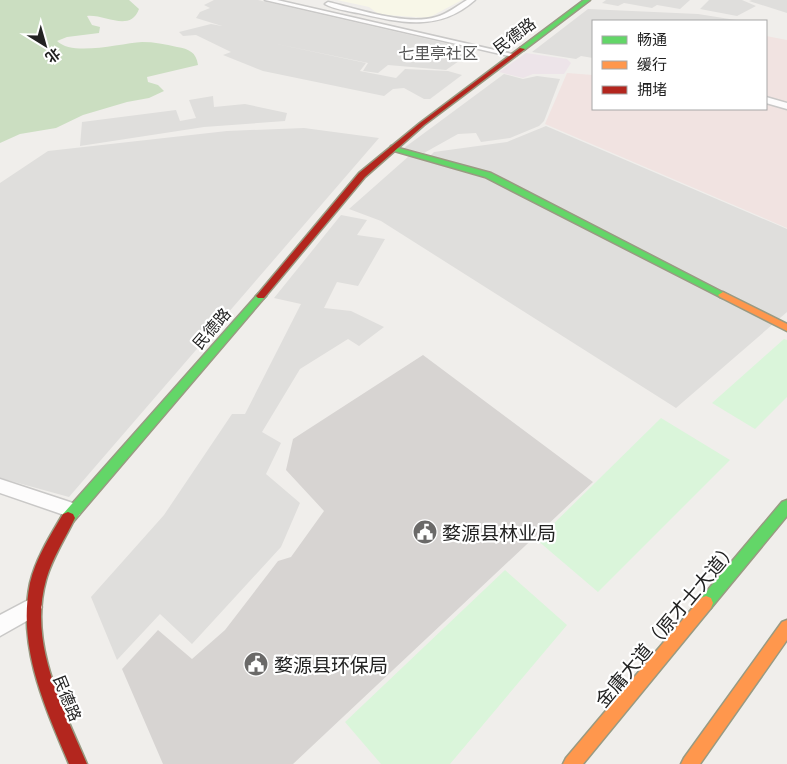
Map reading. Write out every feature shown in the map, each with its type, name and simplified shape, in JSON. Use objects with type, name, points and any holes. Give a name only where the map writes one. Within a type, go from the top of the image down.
[{"type":"street","points":[[268,0],[514,55]]},
{"type":"street","points":[[318,2],[392,18],[430,21],[439,19],[472,0]]},
{"type":"street","name":"民德路","points":[[78,764],[41,676],[32,607],[39,573],[48,548],[73,510],[295,257],[362,175],[422,124],[587,0]]},
{"type":"street","points":[[767,100],[787,106]]},
{"type":"street","points":[[394,148],[488,175],[628,244],[787,328]]},
{"type":"street","points":[[0,486],[73,510]]},
{"type":"street","name":"金庸大道（原才士大道）","points":[[572,764],[787,506]]},
{"type":"street","points":[[0,626],[32,607]]},
{"type":"street","points":[[690,764],[787,627]]},
{"type":"shaded area","points":[[214,0],[258,0],[475,50],[446,70],[388,65],[378,73],[363,71],[368,63],[272,43],[366,63],[360,71],[396,78],[405,69],[448,71],[462,75],[430,99],[424,99],[404,88],[393,89],[384,96],[263,71],[223,55],[231,52],[196,35],[183,36],[179,32],[211,24],[222,26],[196,18],[200,12],[210,8],[204,5]]},
{"type":"shaded area","points":[[337,0],[462,0],[428,18],[387,15],[377,13],[369,7]]},
{"type":"shaded area","points":[[606,0],[690,0],[680,9],[657,5],[652,8],[624,3],[618,6],[602,3]]},
{"type":"shaded area","points":[[709,0],[742,0],[756,6],[737,16],[700,9]]},
{"type":"shaded area","points":[[752,0],[787,0],[787,13],[749,1]]},
{"type":"shaded area","points":[[588,9],[698,14],[736,20],[592,20],[592,58],[581,56],[576,59],[532,52]]},
{"type":"shaded area","points":[[767,36],[787,40],[787,228],[545,124],[567,73],[592,75],[592,110],[767,110]]},
{"type":"shaded area","points":[[526,53],[567,59],[571,63],[564,74],[533,74],[523,78],[499,72]]},
{"type":"shaded area","points":[[504,74],[523,79],[537,76],[560,79],[544,121],[539,126],[510,138],[481,142],[476,133],[458,134],[424,153],[404,148]]},
{"type":"shaded area","points":[[213,96],[214,107],[245,104],[287,113],[285,121],[204,127],[80,146],[82,122],[176,110],[180,121],[196,118],[189,100]]},
{"type":"shaded area","points":[[546,126],[787,229],[787,312],[676,408],[381,221],[349,209],[409,156],[426,160],[434,152],[507,142]]},
{"type":"shaded area","points":[[304,128],[379,138],[69,497],[0,478],[0,183],[48,151],[227,131]]},
{"type":"shaded area","points":[[341,215],[367,220],[357,235],[385,239],[358,286],[337,282],[324,308],[351,311],[384,327],[359,346],[348,339],[300,369],[262,432],[281,443],[266,474],[300,503],[281,547],[192,644],[160,614],[117,660],[91,597],[164,515],[232,414],[245,414],[301,304],[274,298]]},
{"type":"green space","points":[[0,0],[129,0],[139,9],[130,20],[116,21],[87,16],[92,25],[100,27],[99,33],[67,37],[57,41],[64,46],[85,49],[142,42],[164,44],[191,52],[196,57],[198,65],[147,77],[148,82],[158,85],[164,91],[149,98],[127,102],[83,115],[56,128],[20,134],[0,143]]},
{"type":"green space","points":[[784,339],[787,340],[787,397],[755,429],[712,403]]},
{"type":"green space","points":[[661,418],[730,460],[598,592],[537,540]]},
{"type":"green space","points":[[505,570],[567,625],[450,764],[381,764],[345,722]]},
{"type":"building","name":"婺源县林业局","points":[[423,355],[593,482],[293,764],[163,764],[122,669],[158,630],[192,659],[225,630],[278,561],[291,557],[324,511],[286,470],[293,439]]},
{"type":"traffic: fast","points":[[522,49],[587,0]]},
{"type":"traffic: fast","points":[[394,148],[488,175],[723,295]]},
{"type":"traffic: fast","points":[[68,518],[261,296]]},
{"type":"traffic: fast","points":[[706,603],[787,506]]},
{"type":"traffic: slow","points":[[723,295],[787,328]]},
{"type":"traffic: slow","points":[[572,764],[706,603]]},
{"type":"traffic: slow","points":[[690,764],[787,627]]},
{"type":"traffic: jam","points":[[261,296],[362,175],[422,124],[522,49]]},
{"type":"traffic: jam","points":[[68,518],[49,551],[38,582],[34,612],[35,641],[41,670],[51,700],[78,764]]},
{"type":"place","name":"婺源县林业局","points":[[425,532]]},
{"type":"place","name":"婺源县环保局","points":[[256,664]]},
{"type":"district","name":"七里亭社区","points":[[438,52]]}]
